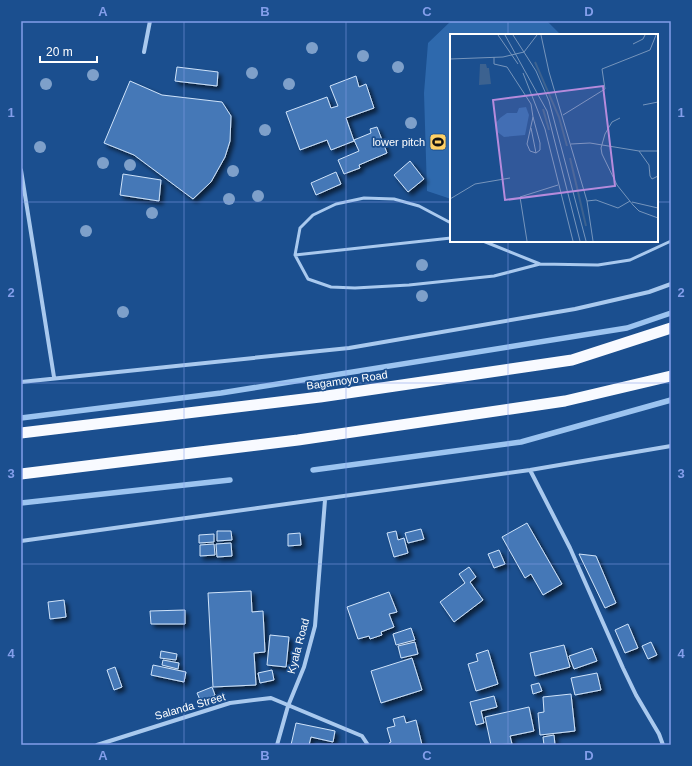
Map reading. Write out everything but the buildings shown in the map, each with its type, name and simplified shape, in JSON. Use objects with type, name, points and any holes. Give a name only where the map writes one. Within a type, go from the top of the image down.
[{"type":"highway","name":"Bagamoyo Road","points":[[21,433],[320,397],[572,360],[671,328]]},
{"type":"highway","points":[[21,474],[298,440],[565,401],[671,376]]},
{"type":"street","points":[[144,52],[150,21]]},
{"type":"street","points":[[21,170],[54,377]]},
{"type":"street","points":[[21,382],[54,377],[357,347],[575,309],[649,292],[671,284]]},
{"type":"street","points":[[21,541],[281,504],[325,500],[530,470],[671,446]]},
{"type":"street","points":[[530,470],[570,548],[623,668],[636,695],[659,734],[662,745]]},
{"type":"street","name":"Kyala Road","points":[[277,745],[288,706],[304,667],[314,626],[325,500]]},
{"type":"street","name":"Salanda Street","points":[[97,745],[230,703],[271,698],[362,736],[368,745]]},
{"type":"lane","points":[[450,222],[419,206],[394,199],[364,198],[336,204],[313,215],[300,228],[295,254],[308,279],[331,287],[355,288],[409,285],[486,277],[540,264],[598,266],[630,260],[671,241]]},
{"type":"lane","points":[[295,254],[450,238]]},
{"type":"lane","points":[[485,242],[540,264]]},
{"type":"shaded area","name":"lower pitch","points":[[451,21],[547,21],[560,34],[450,34],[450,199],[427,191],[424,93],[428,43]]},
{"type":"waterway","points":[[21,418],[221,393],[627,328],[671,313]]},
{"type":"waterway","points":[[313,470],[521,442],[671,400]]},
{"type":"waterway","points":[[21,503],[230,480]]},
{"type":"place","name":"lower pitch","points":[[438,142]]}]
